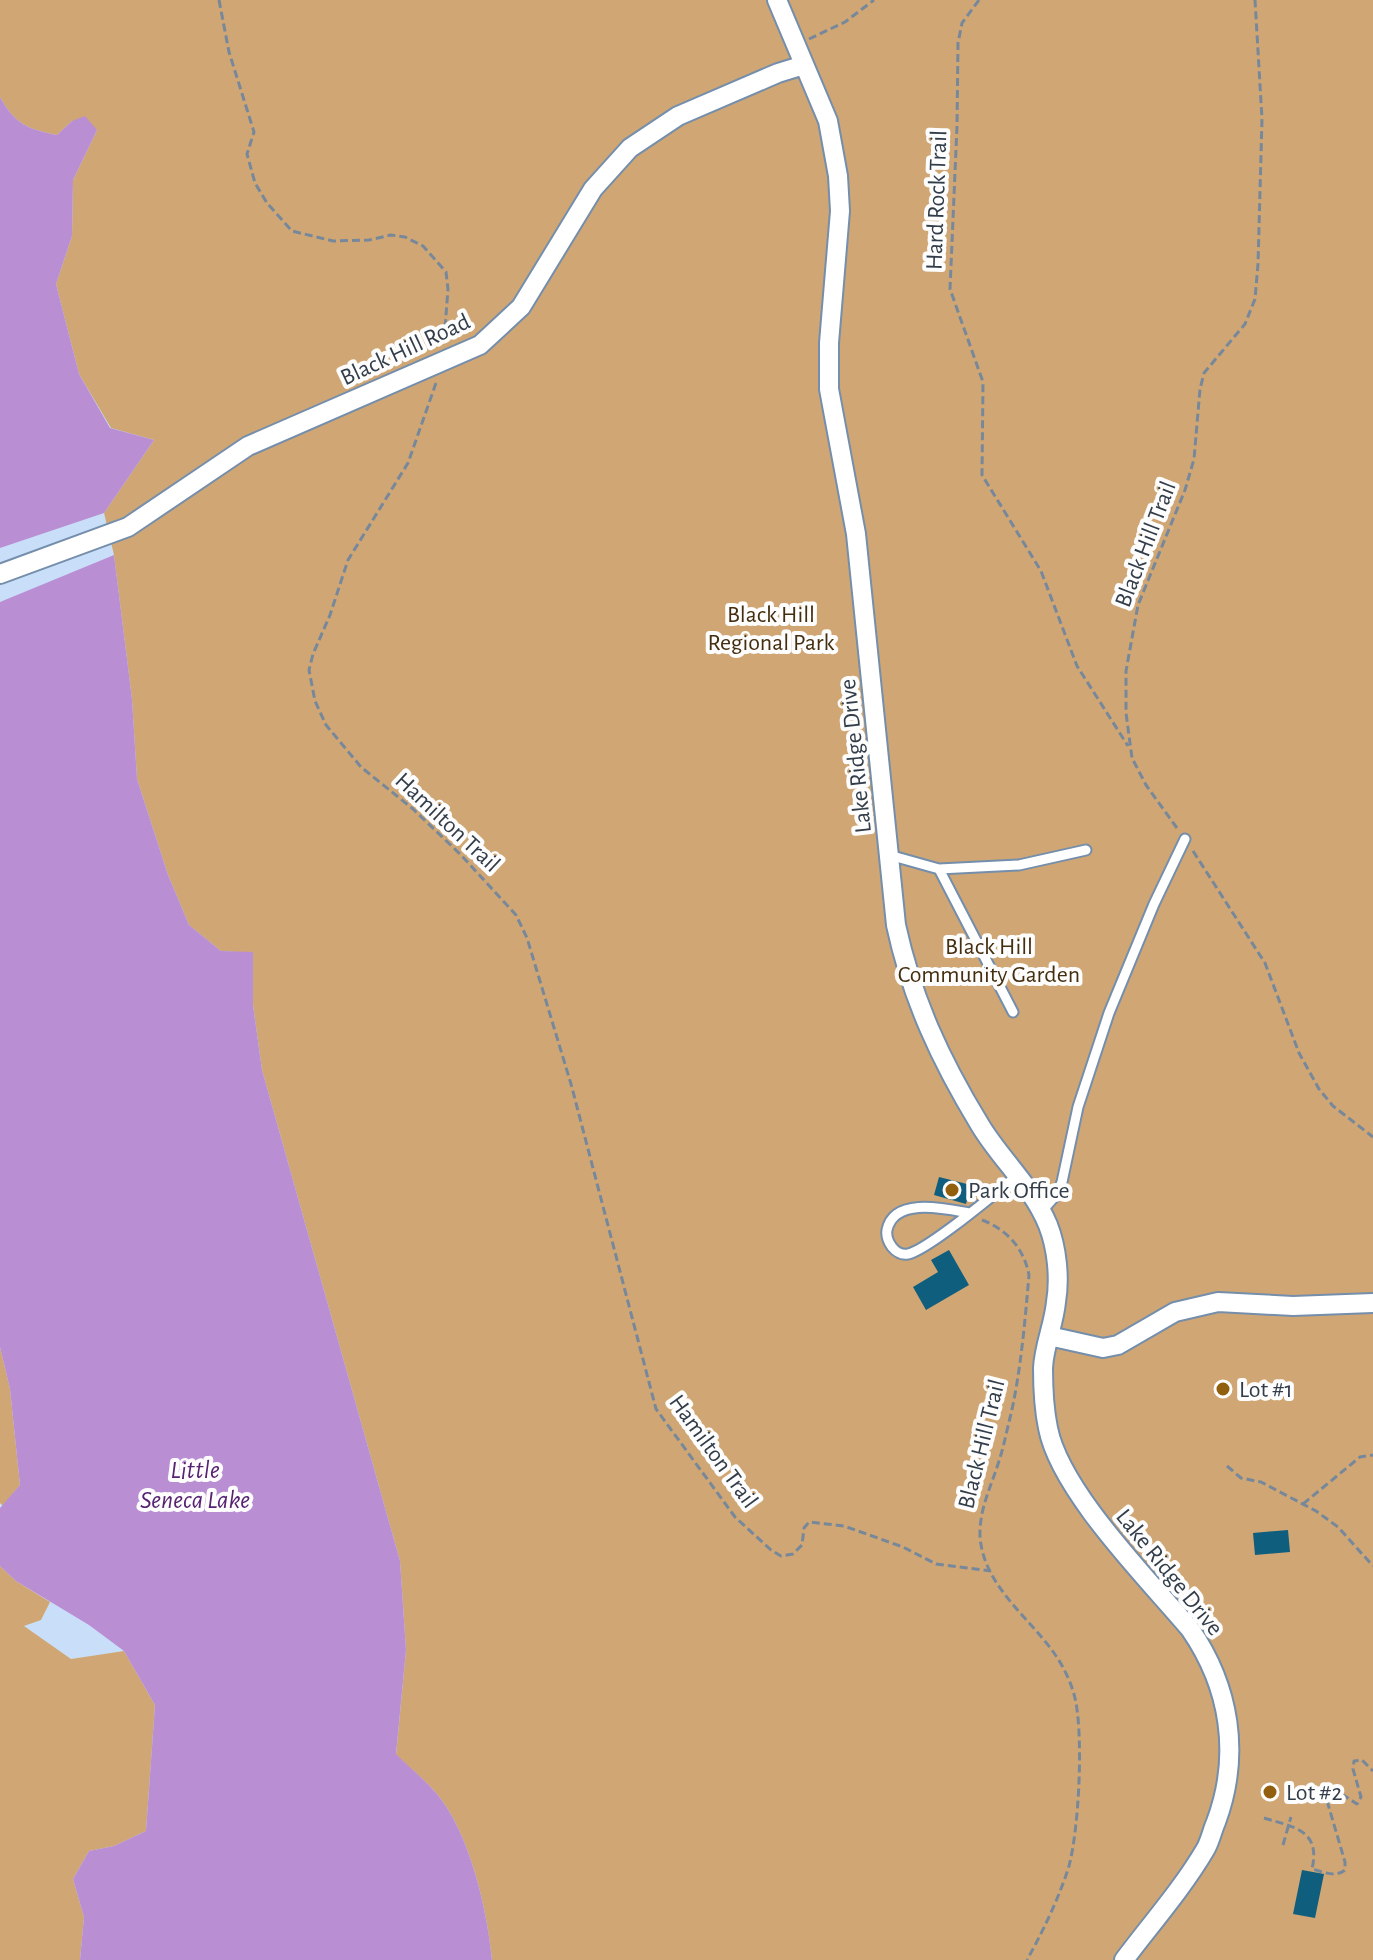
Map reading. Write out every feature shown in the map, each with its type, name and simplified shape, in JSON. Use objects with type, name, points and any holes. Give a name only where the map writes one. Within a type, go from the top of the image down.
[{"type":"street","name":"Lake Ridge Drive","points":[[777,0],[828,121],[838,176],[840,211],[829,343],[829,389],[856,534],[896,925],[904,960],[926,1026],[981,1127],[1033,1196],[1049,1227],[1058,1274],[1056,1303],[1043,1365],[1048,1430],[1061,1463],[1088,1509],[1205,1651],[1224,1696],[1232,1748],[1225,1798],[1206,1849],[1124,1960]]},
{"type":"street","name":"Black Hill Road","points":[[0,574],[128,527],[248,446],[480,345],[521,307],[593,189],[630,148],[678,116],[804,65]]},
{"type":"street","points":[[1049,1336],[1103,1348],[1118,1345],[1175,1312],[1218,1302],[1293,1306],[1373,1303]]},
{"type":"lane","points":[[1041,1212],[1057,1194],[1062,1182],[1078,1107],[1109,1013],[1185,839]]},
{"type":"lane","points":[[889,855],[939,869],[1019,865],[1086,850]]},
{"type":"lane","points":[[939,869],[1013,1012]]},
{"type":"lane","points":[[969,1213],[919,1206],[907,1210],[891,1223],[887,1231],[889,1242],[901,1254],[910,1254],[969,1213],[1018,1175]]},
{"type":"path","name":"Hamilton Trail","points":[[219,0],[229,52],[254,132],[247,154],[255,183],[267,203],[292,231],[333,241],[369,240],[391,235],[405,237],[423,246],[446,272],[448,289],[443,361],[408,463],[348,560],[309,670],[315,701],[326,725],[361,767],[413,809],[461,855],[516,915],[527,938],[571,1084],[656,1409],[735,1517],[781,1556],[793,1554],[802,1545],[804,1528],[809,1522],[816,1521],[844,1526],[903,1547],[936,1564],[991,1571]]},
{"type":"path","points":[[796,46],[845,22],[874,0]]},
{"type":"path","name":"Hard Rock Trail","points":[[979,0],[962,23],[958,43],[950,289],[983,382],[982,475],[1041,571],[1077,666],[1128,747]]},
{"type":"path","name":"Black Hill Trail","points":[[1255,0],[1262,119],[1255,299],[1245,324],[1204,373],[1194,459],[1138,605],[1126,671],[1128,747],[1146,785],[1185,839],[1265,963],[1299,1053],[1314,1080],[1333,1106],[1373,1137]]},
{"type":"path","name":"Black Hill Trail","points":[[992,1211],[980,1219],[1001,1228],[1017,1245],[1029,1275],[1012,1410],[980,1520],[980,1540],[991,1571],[1009,1600],[1056,1655],[1076,1702],[1077,1794],[1069,1864],[1027,1960]]},
{"type":"path","points":[[1303,1504],[1360,1457],[1373,1455]]},
{"type":"path","points":[[1227,1466],[1241,1478],[1261,1482],[1338,1527],[1373,1566]]},
{"type":"path","points":[[1264,1818],[1307,1835],[1316,1853],[1312,1869],[1334,1875],[1340,1873],[1345,1870],[1345,1862],[1325,1794],[1331,1788],[1357,1804],[1361,1797],[1353,1769],[1354,1761],[1362,1760],[1373,1771]]},
{"type":"path","points":[[1283,1845],[1291,1817]]},
{"type":"green space","name":"Black Hill Regional Park","points":[[0,0],[1373,0],[1373,1960],[492,1960],[481,1896],[459,1830],[437,1794],[396,1755],[406,1650],[400,1561],[262,1070],[253,1005],[253,953],[221,951],[189,925],[168,875],[137,779],[132,699],[114,555],[104,513],[154,440],[111,428],[79,374],[56,284],[72,236],[73,180],[97,130],[72,121],[57,135],[23,124],[11,113],[0,97]]},
{"type":"green space","points":[[0,1347],[10,1389],[20,1485],[3,1506],[0,1503]]},
{"type":"green space","points":[[0,1566],[16,1581],[50,1602],[41,1620],[24,1626],[71,1659],[124,1651],[155,1705],[146,1831],[114,1846],[89,1851],[73,1879],[84,1917],[80,1960],[0,1960]]},
{"type":"water","points":[[0,97],[17,119],[38,130],[57,135],[72,121],[85,116],[97,130],[73,180],[72,236],[56,284],[79,374],[110,428],[154,440],[104,513],[0,548]]},
{"type":"water","name":"Little Seneca Lake","points":[[114,555],[132,699],[137,779],[168,875],[189,925],[221,951],[253,952],[253,1005],[262,1070],[400,1561],[406,1650],[396,1754],[437,1794],[459,1830],[481,1896],[492,1960],[80,1960],[84,1917],[73,1879],[89,1851],[114,1846],[146,1831],[155,1705],[124,1651],[89,1625],[16,1581],[0,1566],[0,1508],[20,1485],[10,1389],[0,1347],[0,602]]},
{"type":"building","name":"Park Office","points":[[939,1177],[971,1185],[966,1204],[934,1195]]},
{"type":"building","points":[[949,1250],[969,1285],[926,1310],[913,1287],[938,1272],[931,1260]]},
{"type":"building","points":[[1288,1530],[1290,1552],[1255,1555],[1253,1533]]},
{"type":"building","points":[[1302,1870],[1324,1874],[1315,1918],[1293,1914]]},
{"type":"place","name":"Park Office","points":[[952,1190]]},
{"type":"place","name":"Lot #1","points":[[1223,1389]]},
{"type":"place","name":"Lot #2","points":[[1270,1792]]},
{"type":"park label","name":"Black Hill Community Garden","points":[[989,960]]}]
